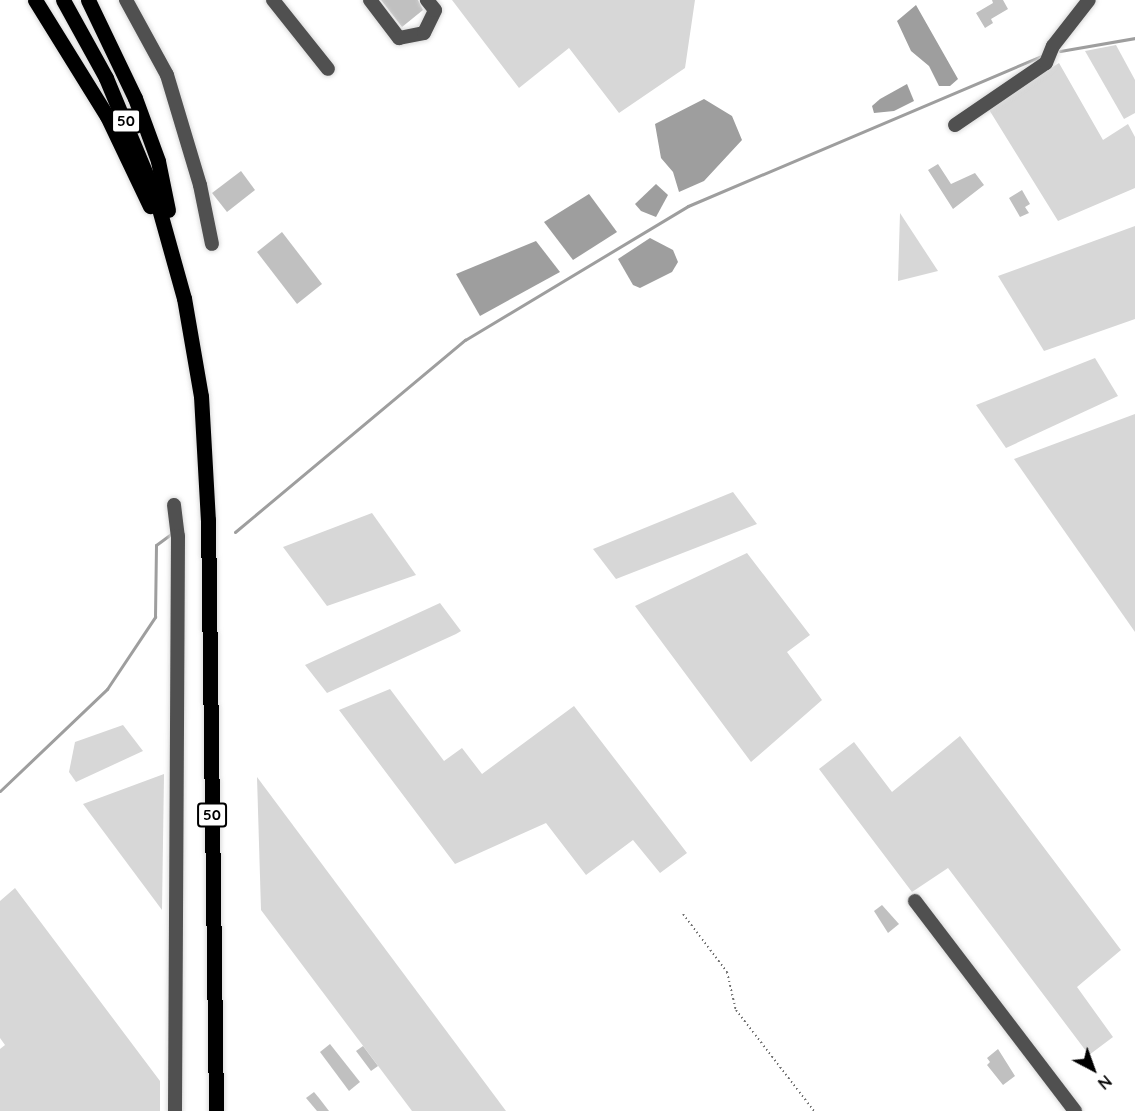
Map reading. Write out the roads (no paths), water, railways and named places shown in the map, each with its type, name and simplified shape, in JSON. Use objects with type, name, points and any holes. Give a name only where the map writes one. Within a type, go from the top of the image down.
[{"type":"main road","points":[[35,0],[107,116],[172,249]]},
{"type":"main road","name":"50","points":[[63,0],[129,128],[172,249],[194,346],[206,445],[216,1111]]},
{"type":"main road","points":[[88,0],[135,98],[158,161],[172,249]]},
{"type":"street","points":[[126,0],[167,75],[200,185],[212,244]]},
{"type":"street","points":[[273,0],[328,69]]},
{"type":"street","points":[[370,0],[399,38],[424,33],[435,10],[427,0]]},
{"type":"street","points":[[955,125],[1046,63],[1053,46],[1089,0]]},
{"type":"street","points":[[174,505],[178,536],[174,1111]]},
{"type":"street","points":[[915,901],[1075,1111]]},
{"type":"waterway","points":[[1060,51],[1135,38]]},
{"type":"waterway","points":[[235,532],[465,340],[688,206],[1044,55]]},
{"type":"waterway","points":[[0,791],[107,689],[155,617],[156,545],[171,534]]}]
